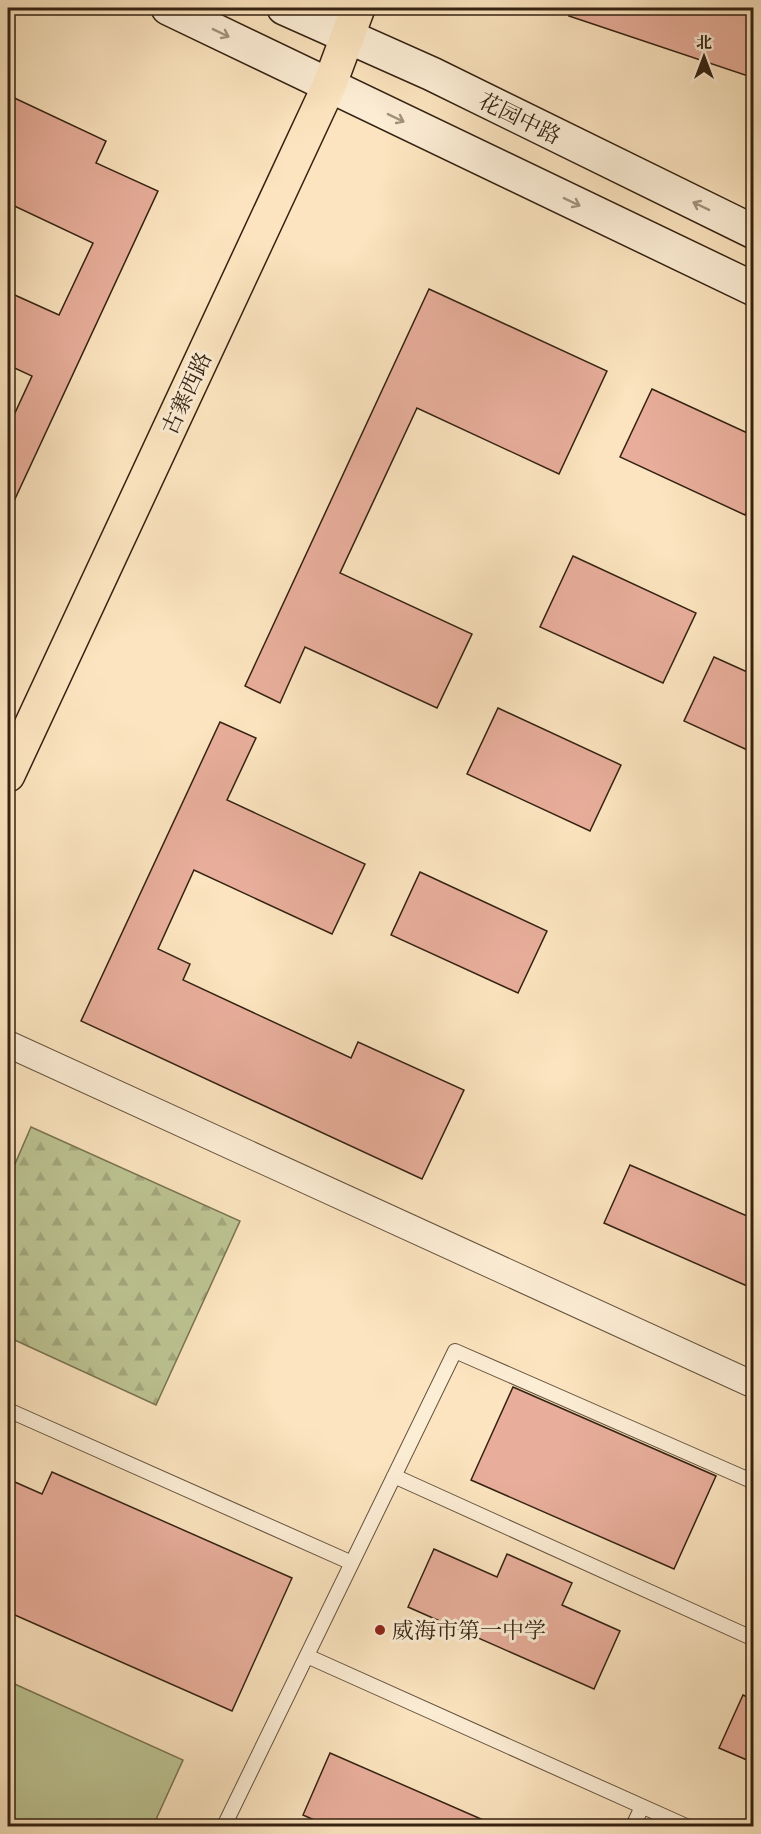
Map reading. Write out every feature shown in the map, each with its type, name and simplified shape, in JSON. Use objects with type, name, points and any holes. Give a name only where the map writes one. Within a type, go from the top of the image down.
[{"type":"main road","points":[[168,8],[753,289]]},
{"type":"main road","name":"花园中路","points":[[284,8],[352,22],[432,74],[753,232]]},
{"type":"main road","name":"古寨西路","points":[[8,775],[329,86],[352,22]]},
{"type":"street","points":[[8,1044],[753,1384]]},
{"type":"lane","points":[[224,1827],[455,1351],[753,1482]]},
{"type":"lane","points":[[8,1410],[352,1563]]},
{"type":"lane","points":[[394,1476],[753,1639]]},
{"type":"lane","points":[[307,1656],[686,1827]]},
{"type":"lane","points":[[633,1827],[642,1807]]},
{"type":"green space","points":[[31,1127],[240,1221],[156,1405],[8,1337],[8,1180]]},
{"type":"green space","points":[[8,1681],[183,1760],[153,1826],[8,1826]]},
{"type":"building","points":[[572,8],[739,8],[754,12],[754,78],[569,16]]},
{"type":"building","points":[[8,95],[106,141],[96,163],[158,191],[8,514],[8,428],[32,376],[8,365],[8,292],[59,315],[93,243],[8,203]]},
{"type":"building","points":[[429,289],[607,371],[559,474],[417,408],[340,573],[472,634],[437,708],[305,647],[280,703],[245,686]]},
{"type":"building","points":[[652,389],[754,436],[754,497],[745,515],[620,457]]},
{"type":"building","points":[[573,556],[696,613],[663,683],[540,627]]},
{"type":"building","points":[[714,657],[754,675],[754,753],[684,721]]},
{"type":"building","points":[[498,708],[621,765],[590,831],[467,774]]},
{"type":"building","points":[[220,722],[256,738],[227,800],[365,864],[332,934],[194,870],[158,949],[190,964],[183,980],[351,1058],[358,1042],[464,1090],[422,1179],[81,1021]]},
{"type":"building","points":[[420,872],[547,931],[518,993],[391,935]]},
{"type":"building","points":[[630,1165],[754,1219],[754,1289],[604,1223]]},
{"type":"building","points":[[513,1387],[716,1476],[674,1569],[471,1480]]},
{"type":"building","points":[[52,1472],[292,1578],[232,1711],[8,1612],[8,1479],[42,1494]]},
{"type":"building","points":[[434,1549],[497,1577],[507,1554],[572,1583],[562,1605],[620,1631],[594,1689],[408,1607]]},
{"type":"building","points":[[743,1695],[754,1700],[754,1763],[719,1748]]},
{"type":"building","points":[[330,1753],[497,1826],[317,1826],[319,1822],[303,1815]]},
{"type":"place","name":"威海市第一中学","points":[[380,1630]]}]
